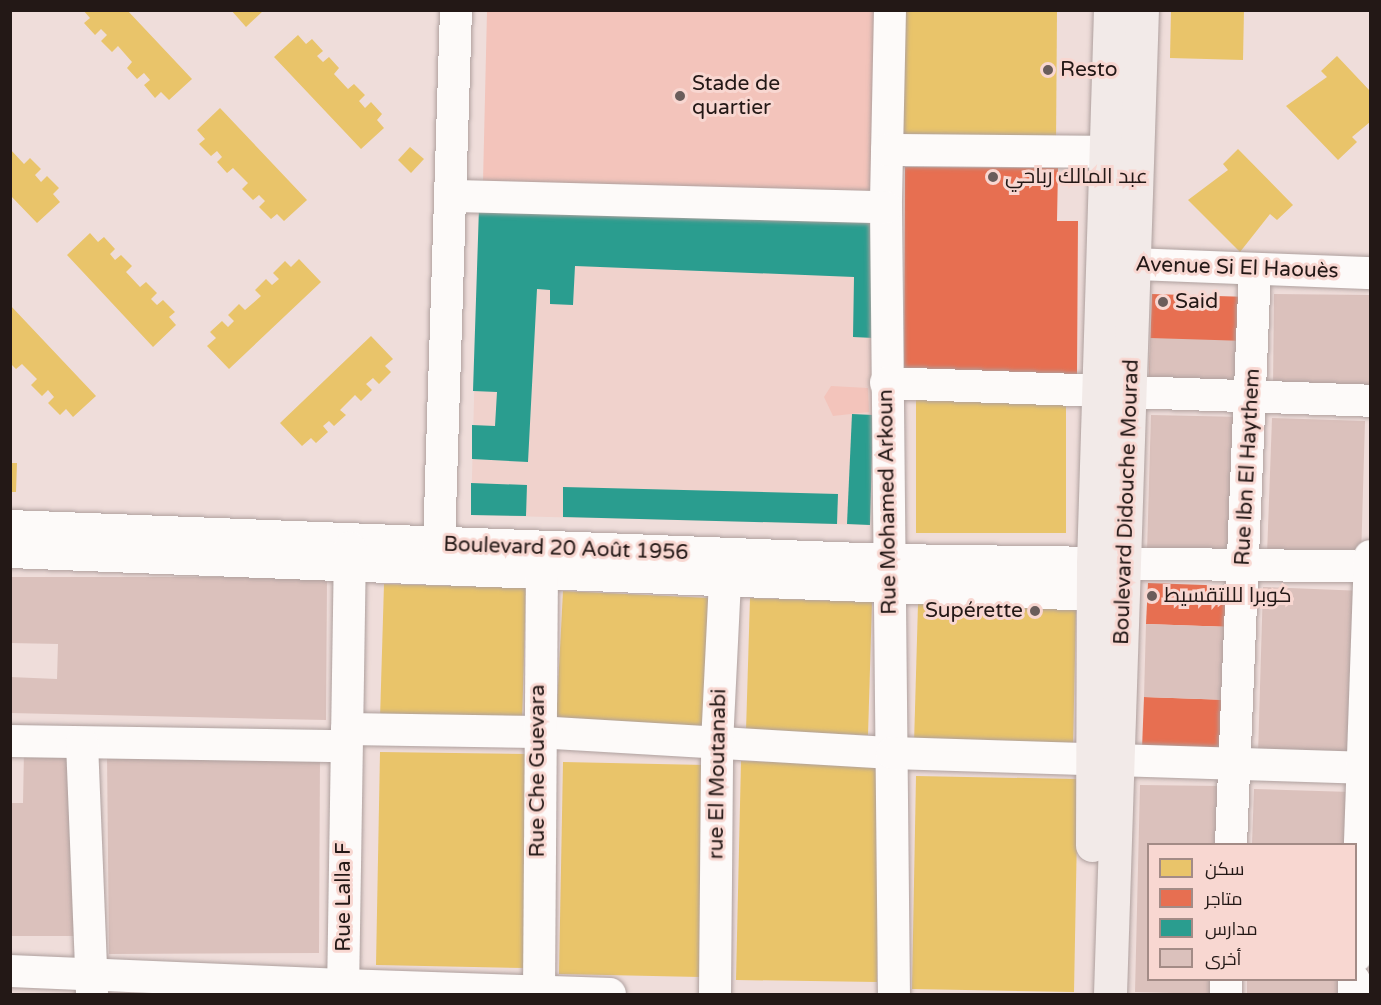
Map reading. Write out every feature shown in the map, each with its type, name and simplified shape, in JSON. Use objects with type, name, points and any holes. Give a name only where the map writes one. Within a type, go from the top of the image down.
[{"type":"main road","name":"Boulevard Didouche Mourad","points":[[1110,10],[1122,152],[1116,391],[1103,573],[1110,994]]},
{"type":"main road","name":"Boulevard Didouche Mourad","points":[[1122,152],[1142,10]]},
{"type":"main road","name":"Boulevard Didouche Mourad","points":[[1088,994],[1106,757],[1103,573]]},
{"type":"street","points":[[439,545],[453,196],[456,10]]},
{"type":"street","name":"Rue Mohamed Arkoun","points":[[890,10],[886,207],[886,383],[894,994]]},
{"type":"street","points":[[887,150],[1122,152]]},
{"type":"street","points":[[453,196],[886,207]]},
{"type":"street","name":"Avenue Si El Haouès","points":[[1120,264],[1371,273]]},
{"type":"street","name":"Rue Ibn El Haythem","points":[[1231,843],[1233,762],[1252,399],[1255,270]]},
{"type":"street","points":[[886,383],[1116,391],[1252,399],[1371,401]]},
{"type":"street","name":"Boulevard 20 Août 1956","points":[[10,526],[350,555],[439,545],[542,563]]},
{"type":"street","name":"Boulevard 20 Août 1956","points":[[10,552],[350,555],[889,574],[1103,573],[1244,567],[1370,567]]},
{"type":"street","name":"Rue Lalla F","points":[[344,990],[350,555]]},
{"type":"street","points":[[1357,939],[1367,768],[1371,556]]},
{"type":"street","name":"Rue Che Guevara","points":[[539,993],[537,732],[542,563]]},
{"type":"street","name":"rue El Moutanabi","points":[[715,994],[717,744],[725,568]]},
{"type":"street","points":[[10,741],[82,742],[537,732],[892,753],[1106,757],[1367,768]]},
{"type":"street","points":[[82,742],[92,984]]},
{"type":"street","points":[[10,971],[92,984],[610,994]]},
{"type":"shaded area","name":"Stade de quartier","points":[[487,11],[877,11],[873,192],[483,182]]},
{"type":"shaded area","points":[[479,208],[877,219],[870,525],[471,515]]},
{"type":"shaded area","points":[[831,386],[868,388],[869,412],[833,416],[824,397]]},
{"type":"building: سكن","points":[[83,10],[127,10],[192,79],[169,100],[161,92],[155,98],[144,85],[150,80],[144,73],[137,79],[127,68],[132,62],[118,46],[112,52],[101,41],[107,35],[101,29],[95,35],[84,23],[90,18]]},
{"type":"building: سكن","points":[[231,10],[264,10],[246,27]]},
{"type":"building: سكن","points":[[901,10],[1057,10],[1056,145],[900,144]]},
{"type":"building: سكن","points":[[1171,10],[1244,10],[1243,60],[1170,58]]},
{"type":"building: سكن","points":[[298,35],[306,44],[312,39],[323,51],[317,56],[323,62],[329,57],[339,68],[334,74],[348,89],[354,84],[365,95],[359,101],[365,108],[371,102],[382,114],[377,120],[384,128],[361,149],[274,57]]},
{"type":"building: سكن","points":[[1337,56],[1370,91],[1370,122],[1352,137],[1357,142],[1338,160],[1286,106],[1327,77],[1321,71]]},
{"type":"building: سكن","points":[[220,108],[307,200],[284,221],[277,214],[271,219],[259,207],[265,201],[259,195],[253,200],[242,189],[248,183],[233,168],[227,173],[217,162],[222,157],[217,151],[211,156],[199,144],[205,139],[197,130]]},
{"type":"building: سكن","points":[[410,147],[424,159],[411,173],[398,160]]},
{"type":"building: سكن","points":[[10,149],[24,164],[30,158],[41,169],[35,175],[41,182],[47,176],[59,188],[53,194],[60,202],[37,223],[10,195]]},
{"type":"building: سكن","points":[[1238,149],[1293,205],[1277,220],[1270,214],[1240,252],[1188,200],[1228,170],[1223,164]]},
{"type":"building: سكن","points":[[90,233],[98,242],[104,237],[115,249],[110,254],[115,260],[121,255],[132,266],[126,272],[140,287],[146,282],[157,293],[151,299],[157,305],[163,300],[175,312],[169,317],[176,325],[153,347],[67,255]]},
{"type":"building: سكن","points":[[299,259],[321,282],[229,369],[207,346],[216,338],[210,332],[222,321],[228,327],[234,321],[228,315],[239,304],[245,310],[261,296],[255,290],[266,279],[272,285],[279,279],[273,273],[285,261],[291,267]]},
{"type":"building: سكن","points":[[10,305],[96,396],[73,417],[66,409],[60,415],[48,403],[54,397],[48,390],[42,396],[31,385],[37,379],[22,364],[16,369],[10,363]]},
{"type":"building: سكن","points":[[371,336],[393,359],[385,366],[391,372],[379,384],[373,378],[366,384],[372,390],[361,401],[355,395],[340,410],[346,415],[334,426],[329,421],[323,426],[328,432],[316,443],[311,438],[302,446],[280,423]]},
{"type":"building: سكن","points":[[916,391],[1066,391],[1066,533],[916,533]]},
{"type":"building: سكن","points":[[10,463],[17,463],[16,492],[10,492]]},
{"type":"building: سكن","points":[[384,584],[526,588],[522,723],[380,719]]},
{"type":"building: سكن","points":[[563,591],[710,598],[703,732],[556,725]]},
{"type":"building: سكن","points":[[750,598],[872,602],[868,735],[746,731]]},
{"type":"building: سكن","points":[[918,604],[1076,608],[1073,748],[914,744]]},
{"type":"building: سكن","points":[[380,752],[528,754],[524,968],[376,965]]},
{"type":"building: سكن","points":[[741,761],[882,764],[877,982],[736,980]]},
{"type":"building: سكن","points":[[563,762],[705,765],[700,977],[559,974]]},
{"type":"building: سكن","points":[[916,776],[1078,779],[1074,992],[912,989]]},
{"type":"building: متاجر","points":[[905,167],[1058,168],[1057,221],[1078,221],[1077,377],[904,376]]},
{"type":"building: متاجر","points":[[1152,294],[1249,297],[1246,384],[1149,381]]},
{"type":"building: متاجر","points":[[1148,583],[1233,586],[1231,627],[1146,624]]},
{"type":"building: متاجر","points":[[1144,697],[1229,700],[1226,753],[1142,749]]},
{"type":"building: مدارس","points":[[479,208],[877,219],[874,338],[853,337],[854,277],[575,266],[573,305],[550,304],[550,290],[537,289],[528,462],[472,459],[472,425],[495,426],[497,392],[473,391]]},
{"type":"building: مدارس","points":[[852,414],[873,415],[870,525],[847,524]]},
{"type":"building: مدارس","points":[[471,483],[527,485],[526,516],[471,515]]},
{"type":"building: مدارس","points":[[563,487],[838,494],[837,524],[563,517]]},
{"type":"building: أخرى","points":[[1274,294],[1370,295],[1369,389],[1273,389]]},
{"type":"building: أخرى","points":[[1150,338],[1247,341],[1246,384],[1149,381]]},
{"type":"building: أخرى","points":[[1151,415],[1243,417],[1239,555],[1147,552]]},
{"type":"building: أخرى","points":[[1272,418],[1365,421],[1361,559],[1267,555]]},
{"type":"building: أخرى","points":[[10,577],[327,577],[326,720],[10,713],[10,677],[57,679],[58,644],[10,643]]},
{"type":"building: أخرى","points":[[1263,587],[1364,591],[1358,758],[1258,755]]},
{"type":"building: أخرى","points":[[1146,624],[1231,627],[1229,700],[1144,697]]},
{"type":"building: أخرى","points":[[24,751],[77,752],[75,936],[10,936],[10,803],[23,803]]},
{"type":"building: أخرى","points":[[107,754],[320,754],[319,953],[109,954]]},
{"type":"building: أخرى","points":[[1140,785],[1220,786],[1219,843],[1147,843],[1147,981],[1214,981],[1213,994],[1135,992]]},
{"type":"building: أخرى","points":[[1254,789],[1351,792],[1349,843],[1252,843]]},
{"type":"building: أخرى","points":[[1247,981],[1344,981],[1343,994],[1247,994]]},
{"type":"place","name":"Resto","points":[[1048,70]]},
{"type":"place","name":"Stade de quartier","points":[[680,96]]},
{"type":"place","name":"عبد المالك رباحي","points":[[993,177]]},
{"type":"place","name":"Said","points":[[1163,302]]},
{"type":"place","name":"كوبرا لللتقسيط","points":[[1152,596]]},
{"type":"place","name":"Supérette","points":[[1035,611]]}]
